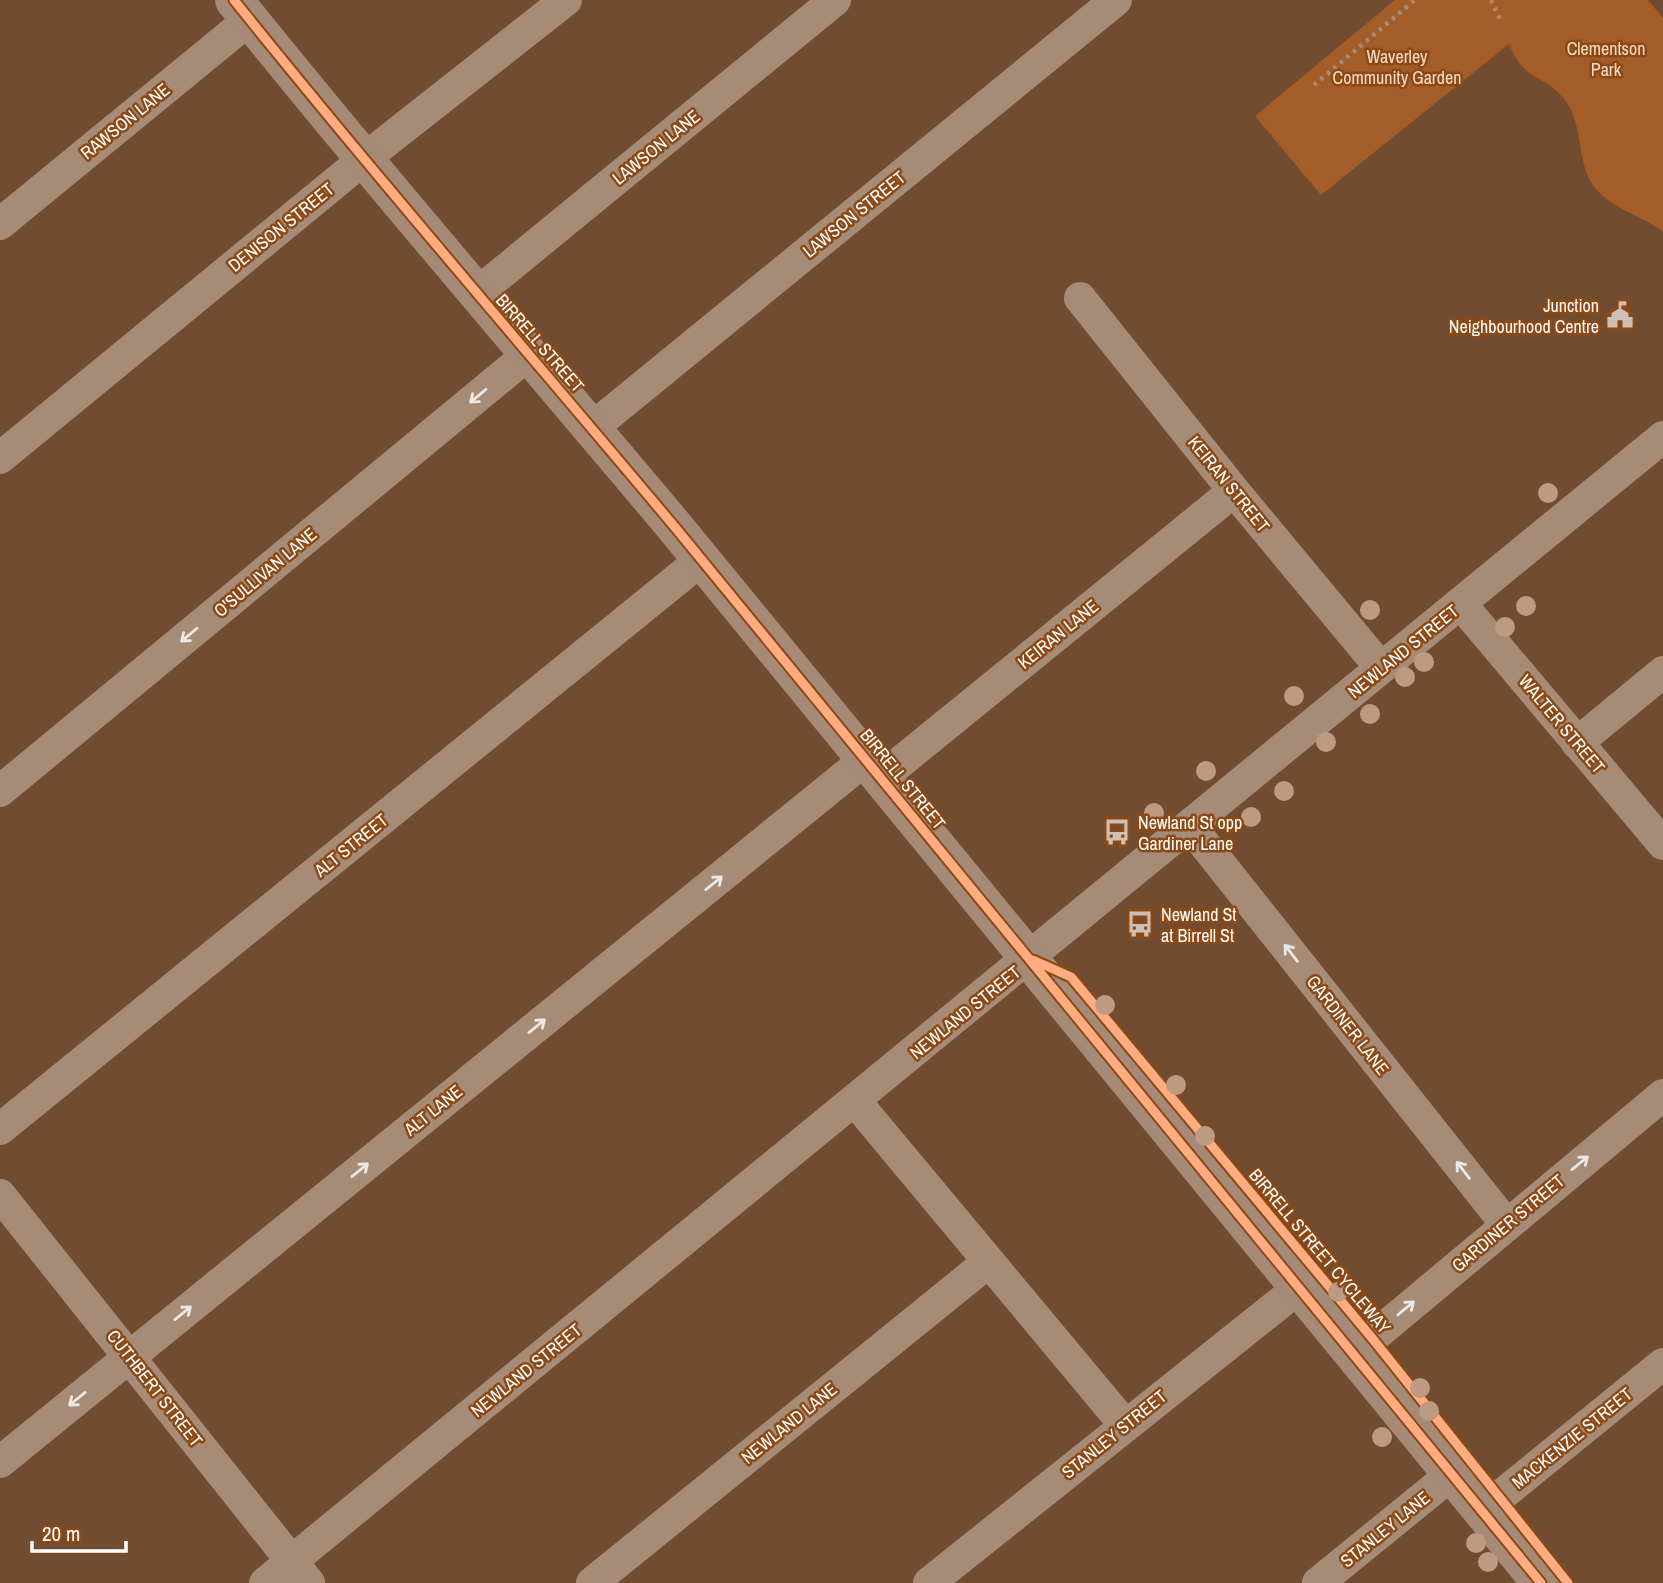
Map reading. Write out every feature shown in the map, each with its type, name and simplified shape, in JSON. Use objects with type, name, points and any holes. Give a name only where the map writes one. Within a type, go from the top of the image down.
[{"type":"main road","name":"BIRRELL STREET","points":[[242,10],[476,294],[530,353],[874,768],[1541,1583]]},
{"type":"street","name":"DENISON STREET","points":[[0,458],[365,159],[566,0]]},
{"type":"street","name":"LAWSON LANE","points":[[476,294],[835,0]]},
{"type":"street","name":"LAWSON STREET","points":[[592,428],[1116,0]]},
{"type":"street","name":"RAWSON LANE","points":[[0,223],[242,10]]},
{"type":"street","name":"KEIRAN STREET","points":[[1080,298],[1234,491],[1381,668]]},
{"type":"street","name":"O'SULLIVAN LANE","points":[[0,791],[530,353]]},
{"type":"street","name":"NEWLAND STREET","points":[[264,1583],[300,1572],[855,1101],[1663,437]]},
{"type":"street","name":"KEIRAN LANE","points":[[874,768],[1234,491]]},
{"type":"street","name":"ALT STREET","points":[[0,1129],[701,560]]},
{"type":"street","name":"WALTER STREET","points":[[1461,604],[1663,844]]},
{"type":"street","points":[[1577,743],[1663,672]]},
{"type":"street","name":"ALT LANE","points":[[0,1462],[130,1356],[874,768]]},
{"type":"street","name":"GARDINER LANE","points":[[1191,826],[1506,1224]]},
{"type":"street","name":"GARDINER STREET","points":[[1354,1353],[1663,1095]]},
{"type":"street","points":[[855,1101],[987,1263],[1125,1425]]},
{"type":"street","name":"CUTHBERT STREET","points":[[0,1195],[300,1572]]},
{"type":"street","name":"NEWLAND LANE","points":[[592,1583],[987,1263]]},
{"type":"street","name":"STANLEY STREET","points":[[929,1583],[1300,1287]]},
{"type":"street","name":"MACKENZIE STREET","points":[[1482,1511],[1663,1364]]},
{"type":"street","name":"STANLEY LANE","points":[[1318,1583],[1452,1474]]},
{"type":"path","points":[[1314,85],[1415,0]]},
{"type":"path","points":[[1491,0],[1501,21]]},
{"type":"green space","name":"Clementson Park","points":[[1395,0],[1648,0],[1663,18],[1663,232],[1611,202],[1596,189],[1585,168],[1571,109],[1556,90],[1522,66],[1509,44],[1321,195],[1255,116]]},
{"type":"cycle path","points":[[234,0],[397,199],[674,526],[1541,1583]]},
{"type":"cycle path","name":"BIRRELL STREET CYCLEWAY","points":[[1033,960],[1071,977],[1372,1338],[1568,1583]]},
{"type":"place","name":"Junction Neighbourhood Centre","points":[[1620,315]]},
{"type":"place","name":"Newland St opp Gardiner Lane","points":[[1117,832]]},
{"type":"place","name":"Newland St at Birrell St","points":[[1140,924]]},
{"type":"park label","name":"Waverley Community Garden","points":[[1397,66]]}]
